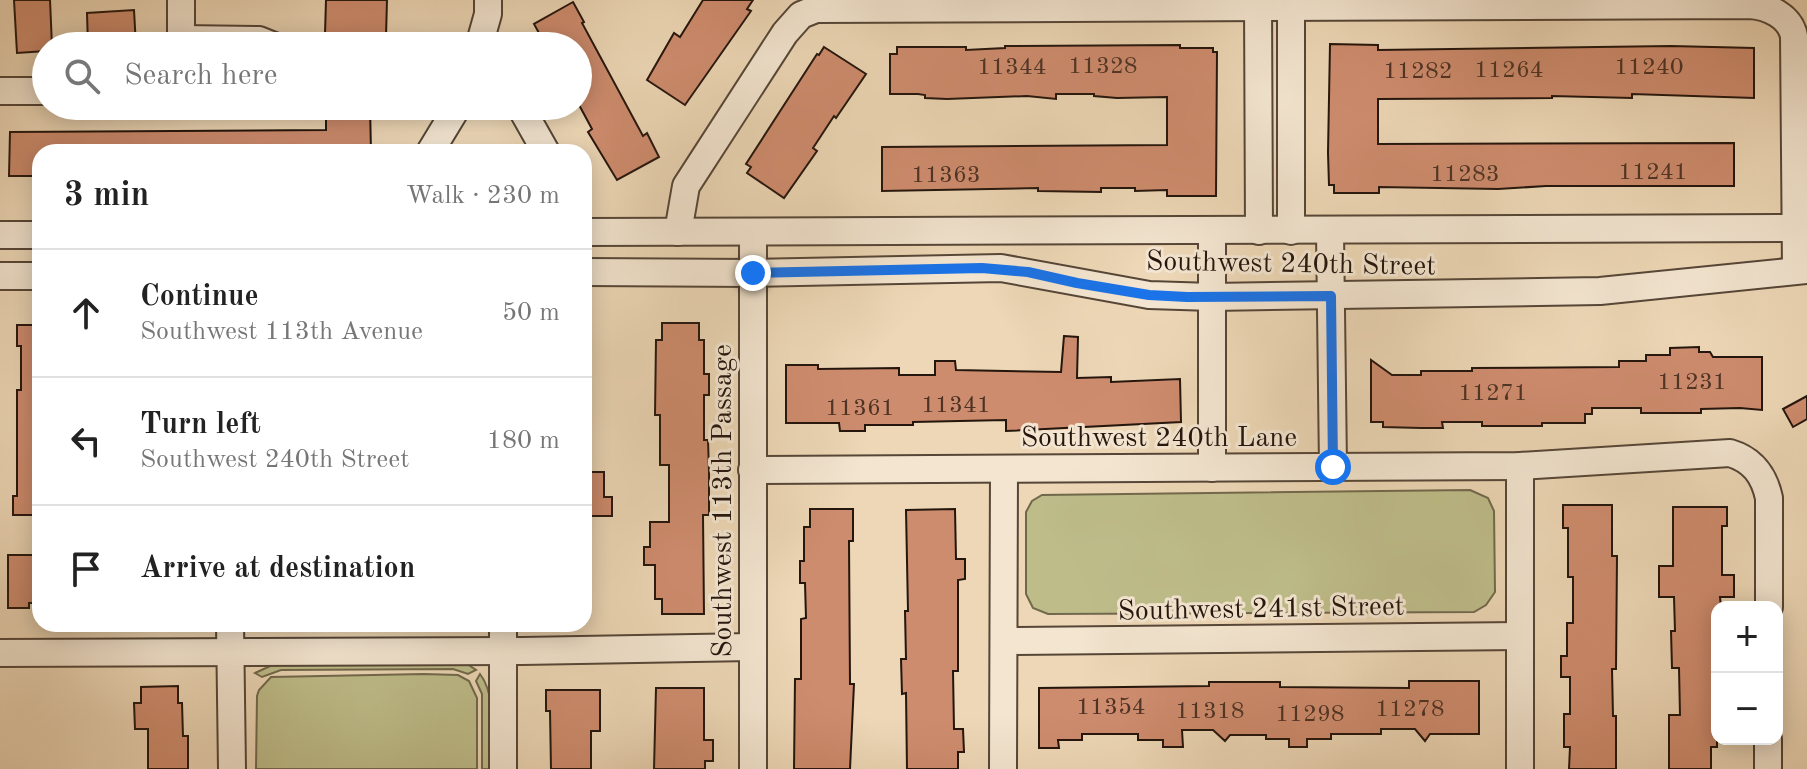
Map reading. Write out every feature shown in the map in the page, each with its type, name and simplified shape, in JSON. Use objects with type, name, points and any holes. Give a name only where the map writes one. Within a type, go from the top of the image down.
[{"type":"street","points":[[181,0],[181,32]]},
{"type":"street","points":[[1258,3],[1259,231]]},
{"type":"street","points":[[678,232],[686,186],[798,18],[821,9],[1258,3],[1749,5],[1766,8],[1782,17],[1792,29],[1795,44],[1801,270]]},
{"type":"street","points":[[1291,3],[1291,231]]},
{"type":"street","points":[[482,32],[488,7]]},
{"type":"street","points":[[488,7],[494,32]]},
{"type":"street","points":[[0,91],[32,91]]},
{"type":"street","points":[[435,144],[449,120]]},
{"type":"street","points":[[528,120],[541,144]]},
{"type":"street","name":"Southwest 240th Street","points":[[592,232],[1802,228]]},
{"type":"street","points":[[1330,231],[1333,467]]},
{"type":"street","name":"Southwest 113th Passage","points":[[753,232],[753,769]]},
{"type":"street","points":[[1212,232],[1212,468]]},
{"type":"street","points":[[0,235],[32,235]]},
{"type":"street","name":"Southwest 240th Street","points":[[592,272],[753,273],[1001,268],[1149,295],[1212,297],[1600,291],[1801,270]]},
{"type":"street","points":[[0,276],[32,276]]},
{"type":"street","name":"Southwest 240th Lane","points":[[752,470],[1520,466],[1723,452],[1740,456],[1754,466],[1766,484],[1769,498],[1769,601]]},
{"type":"street","points":[[1520,466],[1520,769]]},
{"type":"street","points":[[1003,769],[1004,469]]},
{"type":"street","points":[[230,632],[232,769]]},
{"type":"street","points":[[503,632],[503,769]]},
{"type":"street","name":"Southwest 241st Street","points":[[1004,641],[1520,636]]},
{"type":"street","points":[[0,653],[752,647]]},
{"type":"street","points":[[1768,745],[1768,769]]},
{"type":"shaded area","points":[[1470,490],[1488,498],[1494,511],[1495,592],[1486,605],[1474,612],[1048,614],[1033,608],[1026,594],[1026,512],[1032,501],[1042,495]]},
{"type":"shaded area","points":[[279,662],[467,664],[476,670],[468,674],[453,669],[281,670],[262,677],[255,673]]},
{"type":"shaded area","points":[[480,674],[486,683],[491,707],[490,769],[482,769],[482,694],[476,681]]},
{"type":"shaded area","points":[[458,675],[469,681],[477,698],[477,769],[256,769],[257,696],[271,677]]},
{"type":"building","points":[[14,0],[50,0],[51,32],[32,32],[32,52],[17,53]]},
{"type":"building","points":[[326,0],[387,0],[386,32],[325,32]]},
{"type":"building","points":[[703,0],[753,0],[747,9],[751,11],[685,105],[647,80],[674,33],[680,37]]},
{"type":"building","points":[[573,2],[587,32],[538,32],[534,24]]},
{"type":"building","points":[[134,10],[135,32],[88,32],[87,13]]},
{"type":"building","points":[[592,42],[643,136],[647,133],[659,157],[617,180],[588,132],[592,129],[587,120],[592,120]]},
{"type":"building","points":[[1330,44],[1378,45],[1378,50],[1671,46],[1754,48],[1754,98],[1632,94],[1632,98],[1378,99],[1378,144],[1734,143],[1734,186],[1379,187],[1379,193],[1334,193],[1334,185],[1329,185],[1328,153]]},
{"type":"building","points":[[1180,45],[1180,48],[1213,48],[1213,52],[1217,52],[1216,196],[1167,196],[1167,190],[1135,191],[1135,188],[1101,188],[1101,192],[1038,191],[1038,188],[882,191],[882,147],[1167,145],[1167,97],[1056,94],[1056,99],[1027,96],[947,99],[925,98],[925,95],[918,94],[890,94],[890,54],[897,54],[897,47],[966,47],[966,50],[1005,46]]},
{"type":"building","points":[[824,47],[866,74],[836,118],[834,116],[813,148],[817,151],[784,198],[747,173],[751,167],[746,164]]},
{"type":"building","points":[[326,120],[370,120],[371,144],[32,144],[32,176],[9,176],[10,132],[326,130]]},
{"type":"building","points":[[662,323],[699,323],[699,340],[704,340],[704,374],[709,374],[709,395],[704,395],[709,515],[703,515],[704,614],[662,614],[662,599],[655,599],[655,565],[644,565],[644,547],[650,547],[650,522],[669,522],[669,465],[660,465],[660,415],[655,415],[656,340],[662,340]]},
{"type":"building","points":[[17,325],[32,325],[32,515],[13,515],[13,496],[17,496],[17,390],[21,390],[21,346],[17,346]]},
{"type":"building","points":[[1064,336],[1078,337],[1077,378],[1111,377],[1111,382],[1180,379],[1181,422],[1006,431],[1006,420],[865,425],[865,431],[840,431],[839,423],[786,423],[786,365],[818,365],[818,369],[899,368],[899,375],[935,375],[935,361],[955,361],[956,370],[1061,372]]},
{"type":"building","points":[[1699,347],[1699,352],[1710,352],[1713,357],[1762,357],[1762,410],[1740,408],[1701,409],[1701,413],[1641,413],[1641,408],[1592,408],[1592,414],[1585,414],[1585,423],[1542,423],[1542,426],[1442,422],[1443,428],[1421,428],[1383,427],[1383,422],[1371,422],[1371,360],[1392,375],[1421,375],[1421,371],[1472,371],[1472,368],[1619,367],[1619,361],[1646,361],[1646,355],[1670,355],[1670,348]]},
{"type":"building","points":[[1807,396],[1807,419],[1793,427],[1783,409]]},
{"type":"building","points":[[592,472],[604,472],[604,497],[612,497],[612,516],[592,516]]},
{"type":"building","points":[[1563,505],[1612,505],[1612,556],[1617,556],[1616,669],[1612,669],[1616,769],[1569,769],[1570,747],[1564,747],[1564,714],[1570,714],[1570,677],[1561,677],[1561,656],[1567,656],[1567,623],[1573,623],[1573,577],[1568,577],[1568,528],[1563,528]]},
{"type":"building","points":[[1673,507],[1727,507],[1727,526],[1722,526],[1722,575],[1734,575],[1734,597],[1711,601],[1711,745],[1717,747],[1711,747],[1711,769],[1669,769],[1669,715],[1680,715],[1679,668],[1672,668],[1674,597],[1659,597],[1659,566],[1673,566]]},
{"type":"building","points":[[810,509],[853,509],[853,541],[849,541],[850,684],[854,684],[850,769],[794,769],[795,679],[801,679],[801,619],[806,618],[805,583],[800,583],[800,561],[804,561],[804,527],[810,527]]},
{"type":"building","points":[[955,509],[956,559],[965,559],[965,579],[958,580],[958,671],[953,671],[954,729],[963,729],[964,752],[958,752],[958,769],[907,769],[906,693],[902,694],[901,659],[906,659],[905,611],[908,611],[906,510]]},
{"type":"building","points":[[8,555],[32,555],[32,603],[29,603],[29,608],[8,608]]},
{"type":"building","points":[[1409,681],[1479,681],[1479,734],[1430,734],[1425,741],[1415,729],[1381,729],[1381,734],[1331,734],[1331,739],[1307,739],[1307,747],[1289,747],[1289,739],[1266,739],[1266,735],[1230,735],[1225,741],[1213,730],[1182,730],[1183,747],[1163,747],[1163,740],[1138,740],[1138,734],[1082,734],[1082,740],[1058,740],[1059,748],[1039,748],[1039,688],[1280,682],[1280,687],[1409,688]]},
{"type":"building","points":[[178,686],[183,736],[188,736],[188,769],[148,769],[148,729],[135,729],[134,703],[141,703],[141,687]]},
{"type":"building","points":[[656,688],[704,688],[704,740],[713,740],[713,761],[705,761],[705,769],[654,769]]},
{"type":"building","points":[[546,690],[600,690],[600,731],[591,731],[591,769],[551,769],[550,711],[546,711]]},
{"type":"route","points":[[753,273],[1001,268],[1149,295],[1331,296],[1333,467]]}]
